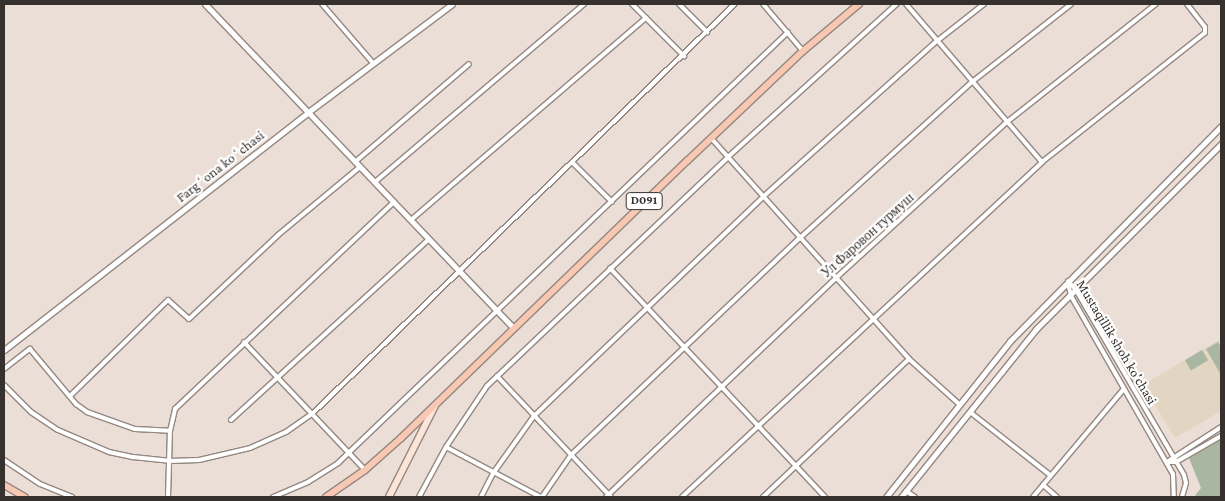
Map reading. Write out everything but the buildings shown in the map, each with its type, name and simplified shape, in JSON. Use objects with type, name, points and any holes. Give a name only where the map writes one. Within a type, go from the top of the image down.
[{"type":"main road","name":"D091","points":[[326,497],[365,470],[435,406],[513,327],[711,138],[803,51],[860,4]]},
{"type":"main road","points":[[389,497],[435,406]]},
{"type":"main road","points":[[4,485],[25,497]]},
{"type":"street","points":[[205,4],[306,113],[375,182],[513,327]]},
{"type":"street","points":[[322,4],[373,63]]},
{"type":"street","name":"Fargʻona koʻchasi","points":[[4,350],[306,113],[452,4]]},
{"type":"street","points":[[375,182],[584,4]]},
{"type":"street","points":[[632,4],[684,56]]},
{"type":"street","points":[[679,4],[707,32]]},
{"type":"street","points":[[4,385],[31,412],[86,444],[133,457],[169,461],[199,460],[250,448],[286,432],[312,414],[684,56],[735,4]]},
{"type":"street","points":[[763,4],[803,51]]},
{"type":"street","points":[[419,497],[446,447],[497,376],[728,157],[897,4]]},
{"type":"street","points":[[906,4],[1042,162]]},
{"type":"street","points":[[481,497],[494,472],[534,416],[764,196],[937,41],[984,4]]},
{"type":"street","points":[[446,447],[541,497],[571,455],[801,237],[972,82],[1070,4]]},
{"type":"street","name":"Ул Фаровон турмуш","points":[[609,496],[837,277],[1007,122],[1156,4]]},
{"type":"street","points":[[682,497],[872,318],[1042,162],[1205,34],[1205,28],[1187,4]]},
{"type":"street","points":[[411,220],[646,18]]},
{"type":"street","points":[[273,497],[308,482],[349,453],[788,32]]},
{"type":"street","points":[[355,162],[468,64]]},
{"type":"street","points":[[886,497],[1010,341],[1221,126]]},
{"type":"street","points":[[711,138],[909,359],[959,404]]},
{"type":"street","points":[[901,497],[1036,329],[1221,144]]},
{"type":"street","points":[[573,163],[612,202]]},
{"type":"street","points":[[71,395],[168,300],[187,319],[191,317],[278,235],[360,167]]},
{"type":"street","points":[[168,497],[170,431],[175,409],[394,202]]},
{"type":"street","points":[[231,420],[429,239]]},
{"type":"street","points":[[610,268],[825,496]]},
{"type":"street","name":"Mustaqillik shoh ko'chasi","points":[[1068,281],[1076,290],[1173,456],[1186,483],[1182,497]]},
{"type":"street","name":"Mustaqillik shoh ko'chasi","points":[[1068,281],[1071,296],[1122,390],[1167,462],[1176,488],[1174,497]]},
{"type":"street","points":[[1051,298],[1056,302],[1055,311]]},
{"type":"street","points":[[244,342],[365,470]]},
{"type":"street","points":[[4,369],[30,349],[87,412],[135,429],[170,431]]},
{"type":"street","points":[[763,497],[909,359]]},
{"type":"street","points":[[497,376],[609,496]]},
{"type":"street","points":[[1034,497],[1050,475],[1122,390]]},
{"type":"street","points":[[970,412],[1050,475]]},
{"type":"street","points":[[1167,462],[1173,456],[1221,427]]},
{"type":"street","points":[[1167,462],[1176,462],[1221,436]]},
{"type":"street","points":[[4,460],[40,484],[72,497]]},
{"type":"street","points":[[1043,485],[1056,497]]},
{"type":"street","points":[[906,491],[915,497]]},
{"type":"shaded area","points":[[1219,340],[1221,411],[1175,438],[1143,385]]},
{"type":"green space","points":[[1218,342],[1221,347],[1221,375],[1206,349]]},
{"type":"green space","points":[[1202,350],[1208,360],[1191,371],[1185,360]]},
{"type":"green space","points":[[1221,439],[1221,497],[1194,497],[1201,488],[1189,458]]}]
